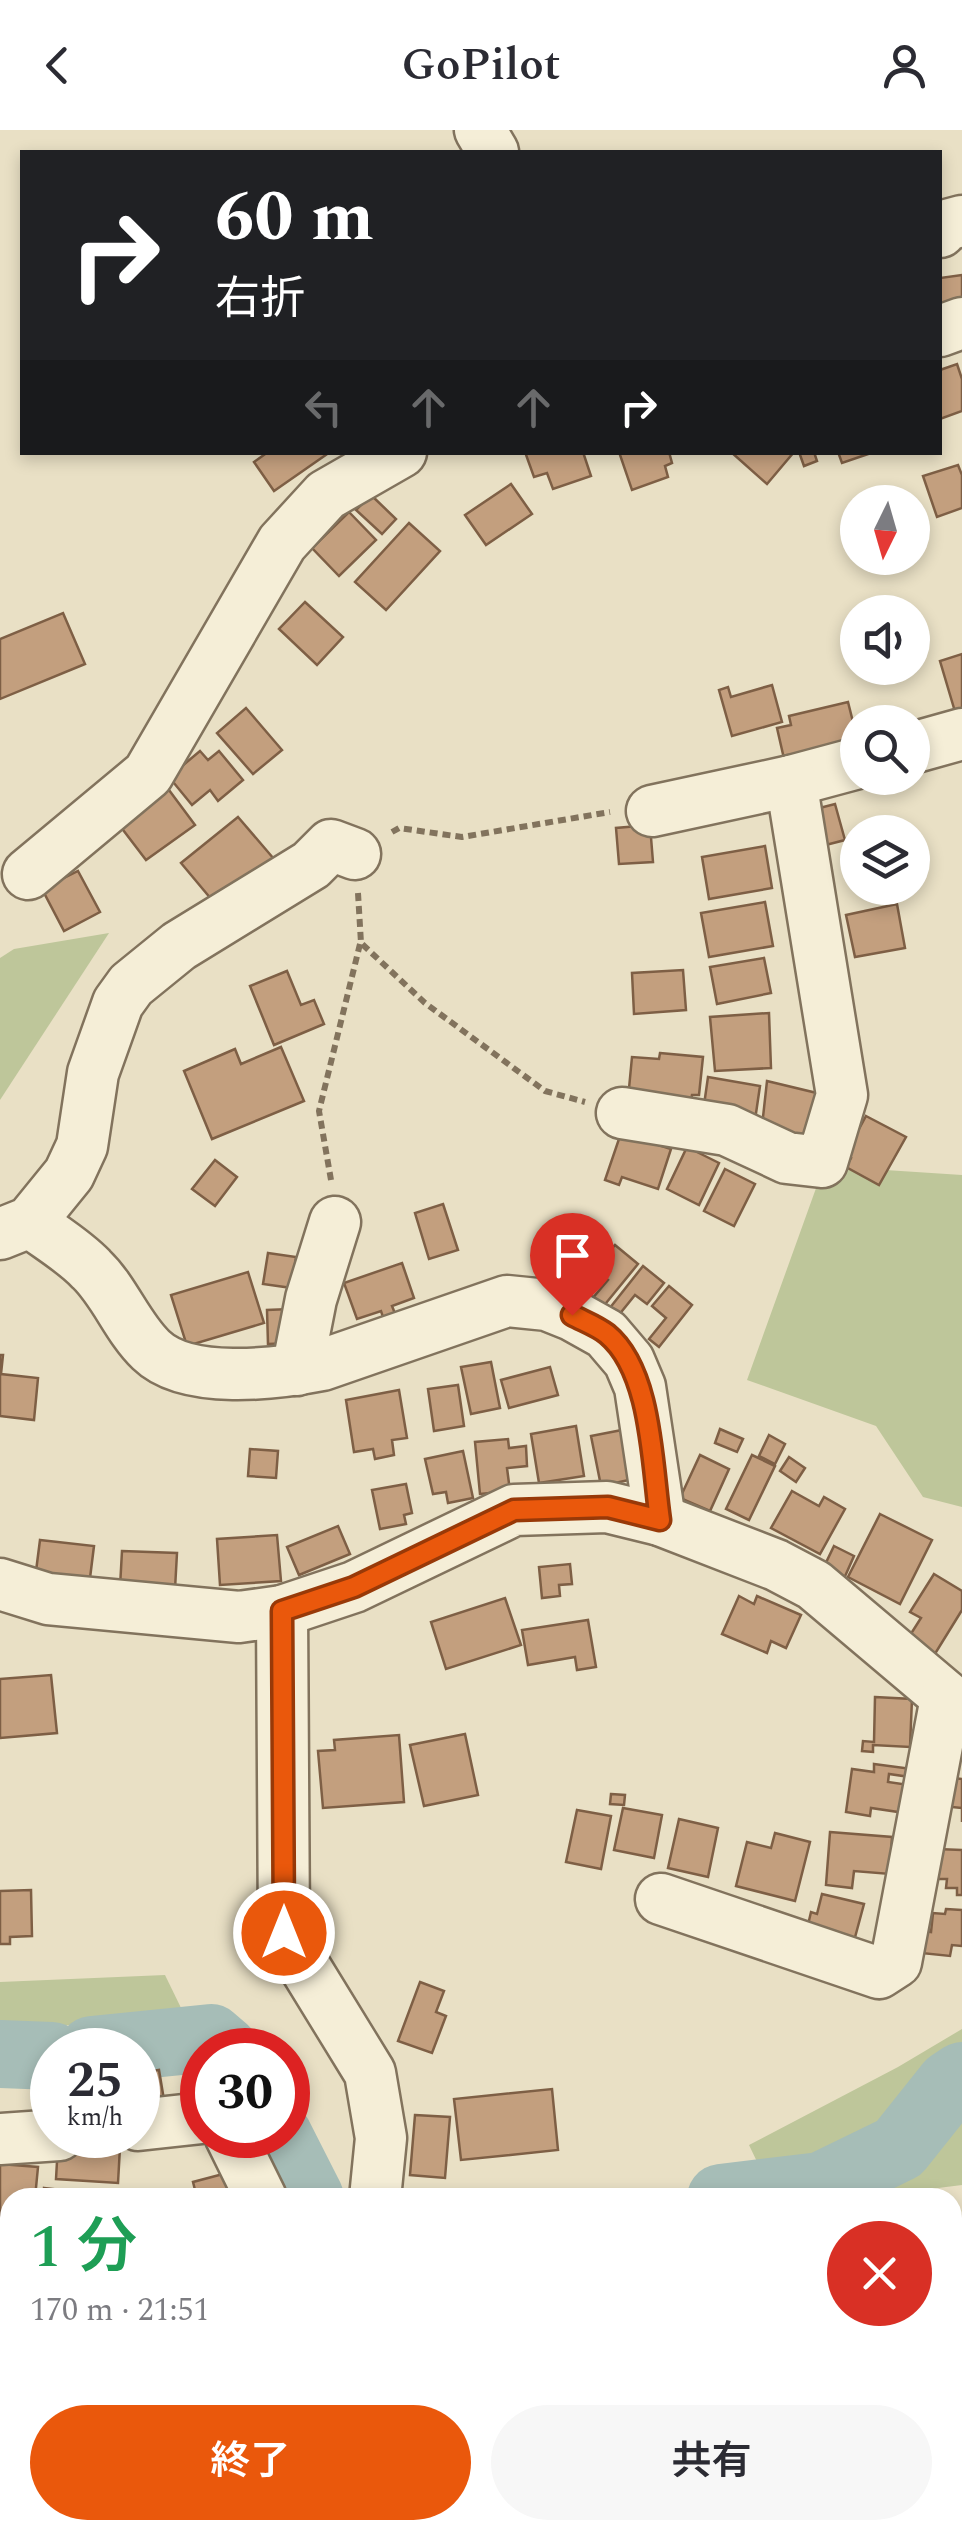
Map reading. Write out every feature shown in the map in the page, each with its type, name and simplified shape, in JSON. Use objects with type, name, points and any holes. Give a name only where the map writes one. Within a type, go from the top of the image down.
[{"type":"street","points":[[28,874],[148,774],[282,543],[326,495],[396,455]]},
{"type":"street","points":[[930,743],[962,734]]},
{"type":"street","points":[[652,810],[840,768]]},
{"type":"street","points":[[622,1113],[727,1130],[787,1158],[822,1162],[842,1095],[791,781]]},
{"type":"street","points":[[356,854],[331,845],[311,865],[179,946],[131,985],[118,1003],[94,1074],[82,1146],[69,1174],[15,1228],[92,1270],[150,1349],[170,1364],[198,1373],[297,1370],[322,1365],[507,1301],[547,1306],[572,1315],[606,1334],[630,1361],[640,1387],[660,1520]]},
{"type":"street","points":[[297,1370],[311,1299],[335,1222]]},
{"type":"street","points":[[0,1584],[48,1599],[240,1617],[282,1611],[354,1587],[514,1510],[608,1507],[660,1520],[814,1585],[954,1704],[896,1962],[879,1973],[661,1900]]},
{"type":"street","points":[[282,1611],[284,1933],[370,2073],[381,2138],[376,2188]]},
{"type":"street","points":[[0,2139],[30,2137]]},
{"type":"street","points":[[241,2158],[255,2188]]},
{"type":"path","points":[[335,1222],[319,1111],[360,942],[356,854],[399,828],[462,837],[592,812],[652,810]]},
{"type":"path","points":[[360,942],[425,1003],[545,1091],[622,1113]]},
{"type":"green space","points":[[109,933],[0,1100],[0,958],[14,949]]},
{"type":"green space","points":[[824,1166],[962,1175],[962,1507],[923,1497],[876,1426],[747,1380]]},
{"type":"green space","points":[[165,1975],[183,2012],[0,2033],[0,1982]]},
{"type":"green space","points":[[962,2029],[962,2185],[770,2188],[749,2145]]},
{"type":"building","points":[[962,275],[962,318],[942,321],[942,278]]},
{"type":"building","points":[[957,364],[962,379],[962,411],[942,418],[942,369]]},
{"type":"building","points":[[264,455],[326,455],[274,491],[254,462]]},
{"type":"building","points":[[526,455],[584,455],[591,476],[553,489],[547,473],[534,477]]},
{"type":"building","points":[[620,455],[670,455],[672,463],[665,466],[668,477],[632,490]]},
{"type":"building","points":[[734,455],[791,455],[767,484]]},
{"type":"building","points":[[800,455],[815,455],[817,461],[804,466]]},
{"type":"building","points":[[839,455],[865,455],[842,463]]},
{"type":"building","points":[[958,465],[962,475],[962,508],[937,517],[930,485],[926,485],[923,476]]},
{"type":"building","points":[[511,484],[532,514],[486,545],[465,515]]},
{"type":"building","points":[[371,495],[396,519],[382,534],[356,510]]},
{"type":"building","points":[[349,512],[376,540],[339,576],[312,548]]},
{"type":"building","points":[[409,523],[440,551],[386,610],[355,582]]},
{"type":"building","points":[[305,602],[343,637],[317,665],[279,629]]},
{"type":"building","points":[[63,613],[85,664],[0,699],[0,639]]},
{"type":"building","points":[[962,654],[962,713],[956,715],[940,661]]},
{"type":"building","points":[[772,685],[782,722],[732,736],[719,690],[728,687],[731,697]]},
{"type":"building","points":[[848,702],[849,705],[840,705],[840,747],[785,763],[777,728],[791,725],[789,716]]},
{"type":"building","points":[[246,708],[282,750],[253,774],[217,733]]},
{"type":"building","points":[[200,751],[208,760],[219,751],[243,780],[218,801],[210,790],[192,805],[169,777]]},
{"type":"building","points":[[166,786],[195,825],[146,860],[117,822]]},
{"type":"building","points":[[835,804],[840,841],[818,847],[808,811]]},
{"type":"building","points":[[238,817],[274,859],[217,906],[181,863]]},
{"type":"building","points":[[650,825],[653,862],[619,864],[616,828]]},
{"type":"building","points":[[765,846],[772,888],[709,899],[702,857]]},
{"type":"building","points":[[78,871],[100,912],[64,931],[42,889]]},
{"type":"building","points":[[765,902],[773,946],[709,957],[701,913]]},
{"type":"building","points":[[897,905],[905,948],[855,957],[846,915]]},
{"type":"building","points":[[764,958],[771,993],[717,1004],[710,967]]},
{"type":"building","points":[[683,970],[686,1010],[634,1014],[632,973]]},
{"type":"building","points":[[287,971],[301,1005],[314,1000],[324,1024],[274,1045],[250,986]]},
{"type":"building","points":[[769,1013],[771,1068],[715,1071],[710,1017]]},
{"type":"building","points":[[281,1047],[304,1101],[212,1139],[184,1071],[235,1049],[241,1064]]},
{"type":"building","points":[[660,1053],[703,1057],[699,1095],[692,1095],[690,1105],[628,1099],[632,1057],[659,1059]]},
{"type":"building","points":[[708,1077],[760,1086],[755,1120],[703,1112]]},
{"type":"building","points":[[767,1081],[825,1095],[809,1138],[761,1135]]},
{"type":"building","points":[[866,1116],[906,1137],[879,1185],[846,1167],[851,1158],[845,1155]]},
{"type":"building","points":[[621,1133],[671,1149],[658,1189],[622,1177],[619,1185],[605,1180]]},
{"type":"building","points":[[687,1147],[719,1163],[699,1205],[667,1189]]},
{"type":"building","points":[[215,1160],[237,1177],[215,1206],[192,1189]]},
{"type":"building","points":[[725,1169],[755,1184],[734,1226],[704,1211]]},
{"type":"building","points":[[443,1204],[458,1250],[429,1259],[415,1213]]},
{"type":"building","points":[[583,1225],[607,1244],[589,1266],[577,1256],[551,1287],[540,1278]]},
{"type":"building","points":[[615,1245],[638,1264],[602,1308],[592,1299],[608,1280],[594,1269]]},
{"type":"building","points":[[268,1253],[296,1257],[292,1288],[263,1284]]},
{"type":"building","points":[[402,1263],[414,1298],[392,1306],[396,1316],[384,1320],[381,1311],[357,1319],[344,1283]]},
{"type":"building","points":[[643,1266],[664,1283],[647,1304],[635,1295],[618,1316],[609,1309]]},
{"type":"building","points":[[248,1272],[264,1323],[187,1346],[171,1295]]},
{"type":"building","points":[[669,1286],[692,1305],[659,1347],[649,1339],[666,1318],[652,1306]]},
{"type":"building","points":[[290,1309],[291,1343],[268,1344],[267,1310]]},
{"type":"building","points":[[0,1355],[1,1374],[38,1378],[34,1420],[0,1416]]},
{"type":"building","points":[[491,1362],[500,1408],[471,1414],[461,1367]]},
{"type":"building","points":[[550,1367],[558,1395],[509,1408],[501,1380]]},
{"type":"building","points":[[458,1385],[464,1426],[434,1431],[428,1389]]},
{"type":"building","points":[[399,1390],[407,1438],[392,1440],[394,1455],[375,1459],[373,1449],[354,1452],[346,1400]]},
{"type":"building","points":[[576,1426],[584,1476],[539,1483],[531,1434]]},
{"type":"building","points":[[627,1429],[638,1478],[601,1486],[591,1436]]},
{"type":"building","points":[[720,1429],[743,1439],[737,1452],[715,1443]]},
{"type":"building","points":[[769,1435],[785,1444],[775,1464],[759,1456]]},
{"type":"building","points":[[508,1439],[509,1448],[526,1446],[527,1466],[507,1468],[510,1491],[480,1494],[475,1442]]},
{"type":"building","points":[[250,1449],[278,1451],[276,1478],[248,1476]]},
{"type":"building","points":[[463,1451],[473,1498],[448,1503],[446,1492],[433,1494],[425,1459]]},
{"type":"building","points":[[700,1455],[729,1469],[710,1511],[680,1498]]},
{"type":"building","points":[[752,1455],[775,1466],[749,1520],[726,1509]]},
{"type":"building","points":[[789,1457],[805,1468],[796,1482],[780,1471]]},
{"type":"building","points":[[406,1484],[412,1513],[404,1515],[406,1524],[380,1529],[372,1490]]},
{"type":"building","points":[[792,1491],[819,1506],[824,1497],[845,1509],[820,1554],[771,1528]]},
{"type":"building","points":[[880,1514],[932,1540],[900,1604],[848,1577]]},
{"type":"building","points":[[338,1526],[350,1554],[299,1575],[287,1547]]},
{"type":"building","points":[[277,1535],[281,1581],[220,1585],[217,1539]]},
{"type":"building","points":[[40,1540],[94,1546],[89,1586],[35,1579]]},
{"type":"building","points":[[834,1546],[854,1556],[842,1583],[821,1573]]},
{"type":"building","points":[[122,1551],[177,1553],[175,1589],[120,1587]]},
{"type":"building","points":[[570,1564],[572,1584],[559,1585],[560,1596],[542,1598],[539,1567]]},
{"type":"building","points":[[934,1574],[962,1591],[962,1610],[933,1657],[907,1640],[921,1618],[910,1612]]},
{"type":"building","points":[[739,1596],[754,1604],[757,1596],[801,1615],[786,1648],[771,1641],[767,1653],[722,1634]]},
{"type":"building","points":[[505,1598],[521,1645],[446,1669],[431,1622]]},
{"type":"building","points":[[588,1620],[596,1667],[577,1670],[575,1657],[528,1665],[522,1630]]},
{"type":"building","points":[[51,1675],[57,1733],[0,1738],[0,1679]]},
{"type":"building","points":[[875,1697],[912,1699],[910,1747],[873,1745],[873,1752],[862,1751],[863,1741],[874,1742]]},
{"type":"building","points":[[465,1734],[478,1795],[424,1806],[410,1745]]},
{"type":"building","points":[[399,1735],[404,1802],[323,1808],[318,1751],[335,1750],[334,1740]]},
{"type":"building","points":[[874,1764],[912,1769],[910,1777],[889,1774],[888,1782],[909,1785],[905,1813],[871,1808],[870,1816],[846,1812],[852,1769],[874,1772]]},
{"type":"building","points":[[944,1777],[962,1779],[962,1808],[941,1806]]},
{"type":"building","points":[[611,1794],[625,1795],[624,1805],[610,1804]]},
{"type":"building","points":[[623,1808],[662,1815],[654,1858],[614,1850]]},
{"type":"building","points":[[577,1810],[611,1816],[601,1869],[566,1862]]},
{"type":"building","points":[[679,1819],[718,1828],[708,1877],[668,1868]]},
{"type":"building","points":[[830,1832],[892,1837],[890,1874],[854,1871],[852,1888],[826,1885]]},
{"type":"building","points":[[775,1833],[810,1842],[795,1901],[736,1886],[747,1842],[771,1848]]},
{"type":"building","points":[[937,1849],[962,1850],[962,1895],[957,1895],[957,1888],[946,1888],[947,1879],[936,1879]]},
{"type":"building","points":[[31,1890],[32,1936],[10,1937],[10,1944],[0,1944],[0,1891]]},
{"type":"building","points":[[822,1894],[864,1904],[854,1941],[807,1929],[811,1912],[817,1914]]},
{"type":"building","points":[[946,1909],[962,1910],[962,1946],[952,1945],[950,1956],[921,1953],[924,1931],[931,1932],[933,1913],[945,1914]]},
{"type":"building","points":[[420,1982],[444,1991],[436,2012],[446,2016],[432,2053],[398,2041]]},
{"type":"building","points":[[160,2076],[165,2106],[160,2105]]},
{"type":"building","points":[[552,2089],[558,2150],[461,2160],[454,2099]]},
{"type":"building","points":[[415,2115],[450,2117],[445,2178],[410,2175]]},
{"type":"building","points":[[57,2158],[119,2158],[118,2183],[56,2179]]},
{"type":"building","points":[[0,2164],[38,2167],[36,2188],[0,2188]]},
{"type":"building","points":[[238,2170],[242,2188],[194,2188],[193,2182]]},
{"type":"waterway","points":[[160,2043],[180,2041]]},
{"type":"waterway","points":[[0,2054],[30,2055]]},
{"type":"waterway","points":[[804,2188],[821,2186],[899,2148],[950,2084],[962,2076]]},
{"type":"waterway","points":[[290,2158],[305,2188]]},
{"type":"route","points":[[284,1933],[282,1611],[354,1587],[514,1510],[608,1507],[660,1520],[640,1387],[630,1361],[606,1334],[572,1315]]}]
